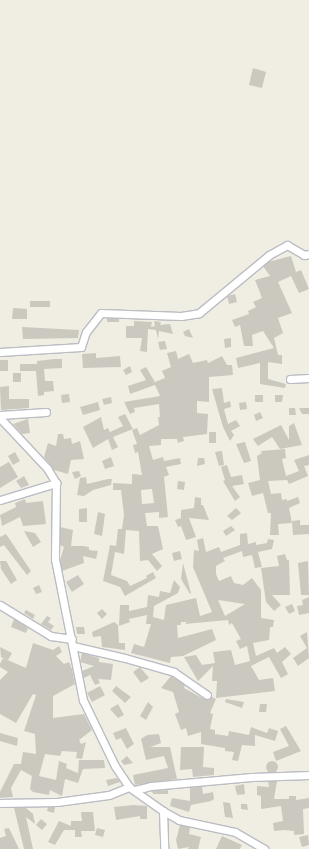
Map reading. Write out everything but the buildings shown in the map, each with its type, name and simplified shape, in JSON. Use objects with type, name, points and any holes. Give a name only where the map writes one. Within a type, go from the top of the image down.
[{"type":"street","points":[[0,352],[81,347],[86,332],[101,313],[181,316],[199,313],[269,255],[288,245],[304,255],[309,254]]},
{"type":"street","points":[[290,378],[309,378]]},
{"type":"street","points":[[0,415],[46,412]]},
{"type":"street","points":[[0,418],[47,468],[56,483],[55,559],[73,642],[83,700],[132,789],[163,811],[180,820],[235,832],[264,849]]},
{"type":"street","points":[[0,500],[56,483]]},
{"type":"street","points":[[0,605],[51,636],[174,672],[207,695]]},
{"type":"street","points":[[0,803],[57,802],[109,795],[151,786],[252,777],[309,775]]},
{"type":"street","points":[[163,811],[164,849]]}]
